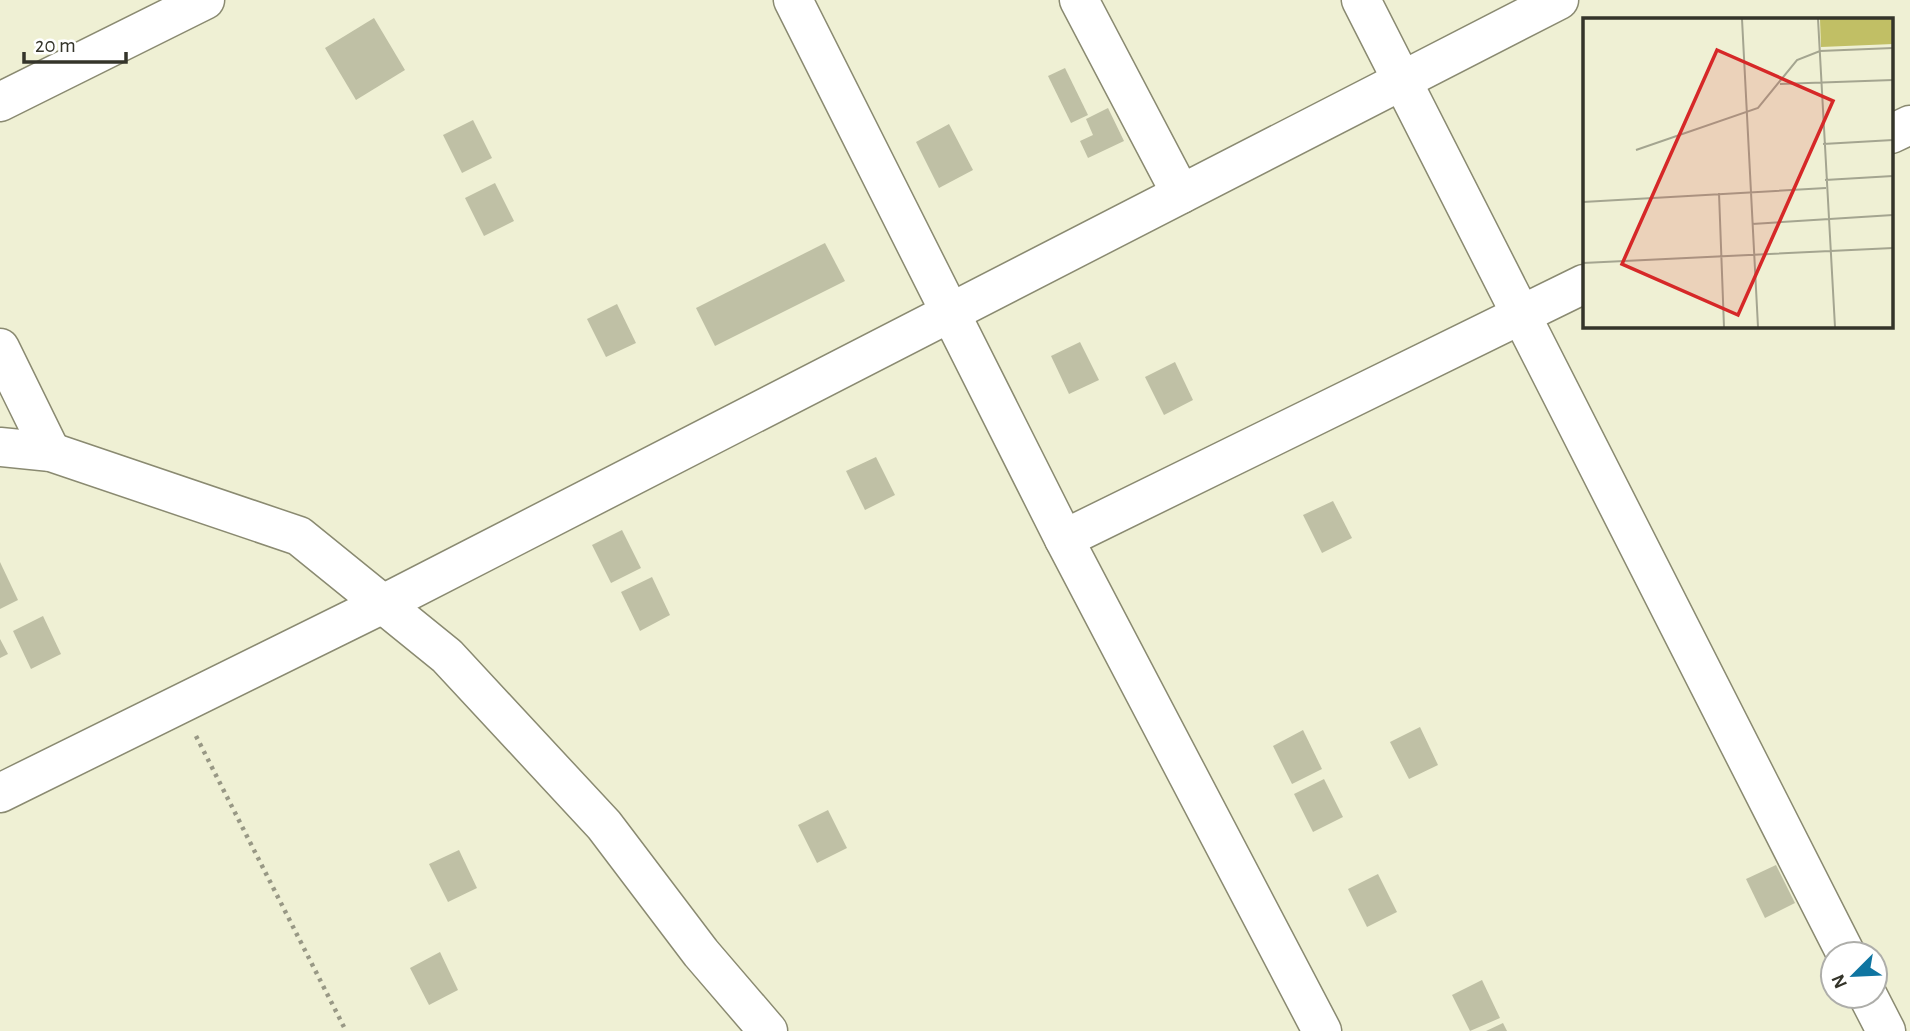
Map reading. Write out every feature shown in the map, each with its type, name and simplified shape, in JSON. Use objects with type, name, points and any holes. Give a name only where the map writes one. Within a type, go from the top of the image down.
[{"type":"street","points":[[0,102],[205,0]]},
{"type":"street","points":[[793,0],[1063,539],[1322,1031]]},
{"type":"street","points":[[1079,0],[1181,194]]},
{"type":"street","points":[[1361,0],[1839,940]]},
{"type":"street","points":[[0,793],[383,604],[1559,0]]},
{"type":"street","points":[[1892,134],[1910,125]]},
{"type":"street","points":[[1063,539],[1583,284]]},
{"type":"street","points":[[0,348],[51,452]]},
{"type":"street","points":[[0,447],[51,452],[299,537],[447,656],[604,825],[701,953],[768,1031]]},
{"type":"street","points":[[1875,1010],[1886,1031]]},
{"type":"path","points":[[180,704],[346,1031]]},
{"type":"building","points":[[374,18],[405,70],[356,100],[325,48]]},
{"type":"building","points":[[1065,68],[1088,115],[1071,123],[1048,76]]},
{"type":"building","points":[[1108,108],[1124,141],[1088,158],[1080,141],[1093,135],[1086,119]]},
{"type":"building","points":[[473,120],[492,158],[462,173],[443,135]]},
{"type":"building","points":[[949,124],[973,170],[939,188],[916,142]]},
{"type":"building","points":[[495,183],[514,221],[484,236],[465,198]]},
{"type":"building","points":[[825,243],[845,281],[715,346],[696,308]]},
{"type":"building","points":[[617,304],[636,343],[606,357],[587,319]]},
{"type":"building","points":[[1080,342],[1099,380],[1069,394],[1051,356]]},
{"type":"building","points":[[1175,362],[1193,400],[1164,415],[1145,377]]},
{"type":"building","points":[[876,457],[895,495],[865,510],[846,471]]},
{"type":"building","points":[[1333,501],[1352,538],[1322,553],[1303,515]]},
{"type":"building","points":[[622,530],[641,568],[611,583],[592,545]]},
{"type":"building","points":[[0,562],[18,600],[0,609]]},
{"type":"building","points":[[652,577],[670,615],[640,631],[621,592]]},
{"type":"building","points":[[43,616],[61,654],[31,669],[13,631]]},
{"type":"building","points":[[0,639],[8,654],[0,658]]},
{"type":"building","points":[[1420,727],[1438,765],[1409,779],[1390,742]]},
{"type":"building","points":[[1303,730],[1322,769],[1292,784],[1273,746]]},
{"type":"building","points":[[1324,779],[1343,817],[1313,832],[1294,794]]},
{"type":"building","points":[[828,810],[847,848],[817,863],[798,825]]},
{"type":"building","points":[[459,850],[477,888],[448,902],[429,864]]},
{"type":"building","points":[[1776,865],[1795,903],[1765,918],[1746,879]]},
{"type":"building","points":[[1378,874],[1397,912],[1367,927],[1348,889]]},
{"type":"building","points":[[440,952],[458,990],[429,1005],[410,968]]},
{"type":"building","points":[[1482,980],[1500,1018],[1470,1031],[1452,995]]},
{"type":"building","points":[[1503,1023],[1507,1031],[1486,1031]]}]
